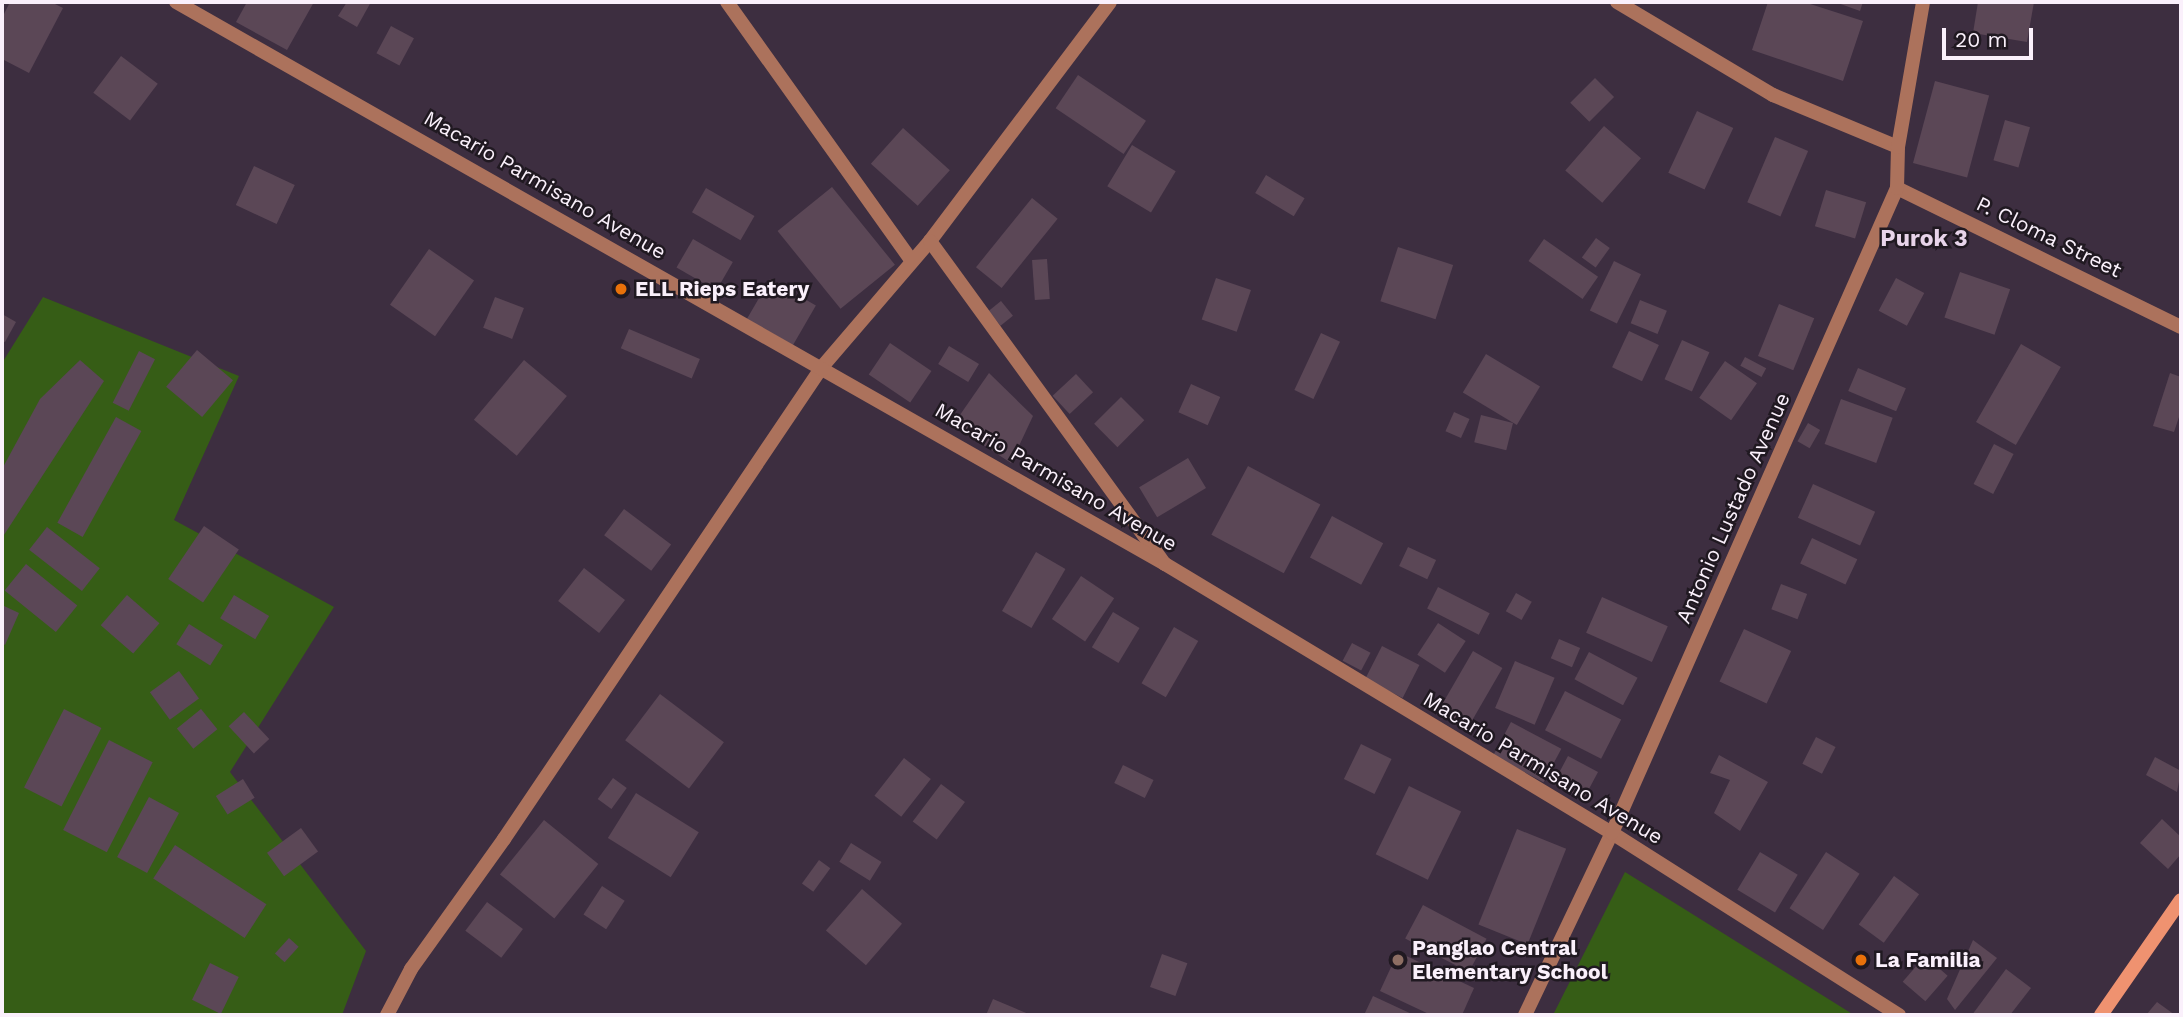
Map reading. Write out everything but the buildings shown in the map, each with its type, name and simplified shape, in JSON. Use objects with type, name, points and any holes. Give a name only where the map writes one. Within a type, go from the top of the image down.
[{"type":"main road","points":[[2101,1015],[2181,900]]},
{"type":"street","name":"Macario Parmisano Avenue","points":[[176,2],[1165,564],[1612,833],[1899,1015]]},
{"type":"street","points":[[727,2],[912,261]]},
{"type":"street","points":[[387,1015],[411,969],[505,839],[822,367],[930,241],[1110,2]]},
{"type":"street","points":[[1617,2],[1773,94],[1898,147]]},
{"type":"street","name":"Antonio Lustado Avenue","points":[[1525,1015],[1612,833],[1897,188],[1898,147],[1923,2]]},
{"type":"street","name":"P. Cloma Street","points":[[1897,188],[2181,327]]},
{"type":"street","points":[[930,241],[1165,564]]},
{"type":"green space","points":[[43,297],[239,376],[174,520],[334,607],[230,772],[366,951],[342,1015],[2,1015],[2,363]]},
{"type":"green space","points":[[1625,872],[1854,1015],[1553,1015]]},
{"type":"place","name":"ELL Rieps Eatery","points":[[621,289]]},
{"type":"place","name":"Panglao Central Elementary School","points":[[1398,960]]},
{"type":"place","name":"La Familia","points":[[1861,960]]},
{"type":"district","name":"Purok 3","points":[[1924,239]]}]
